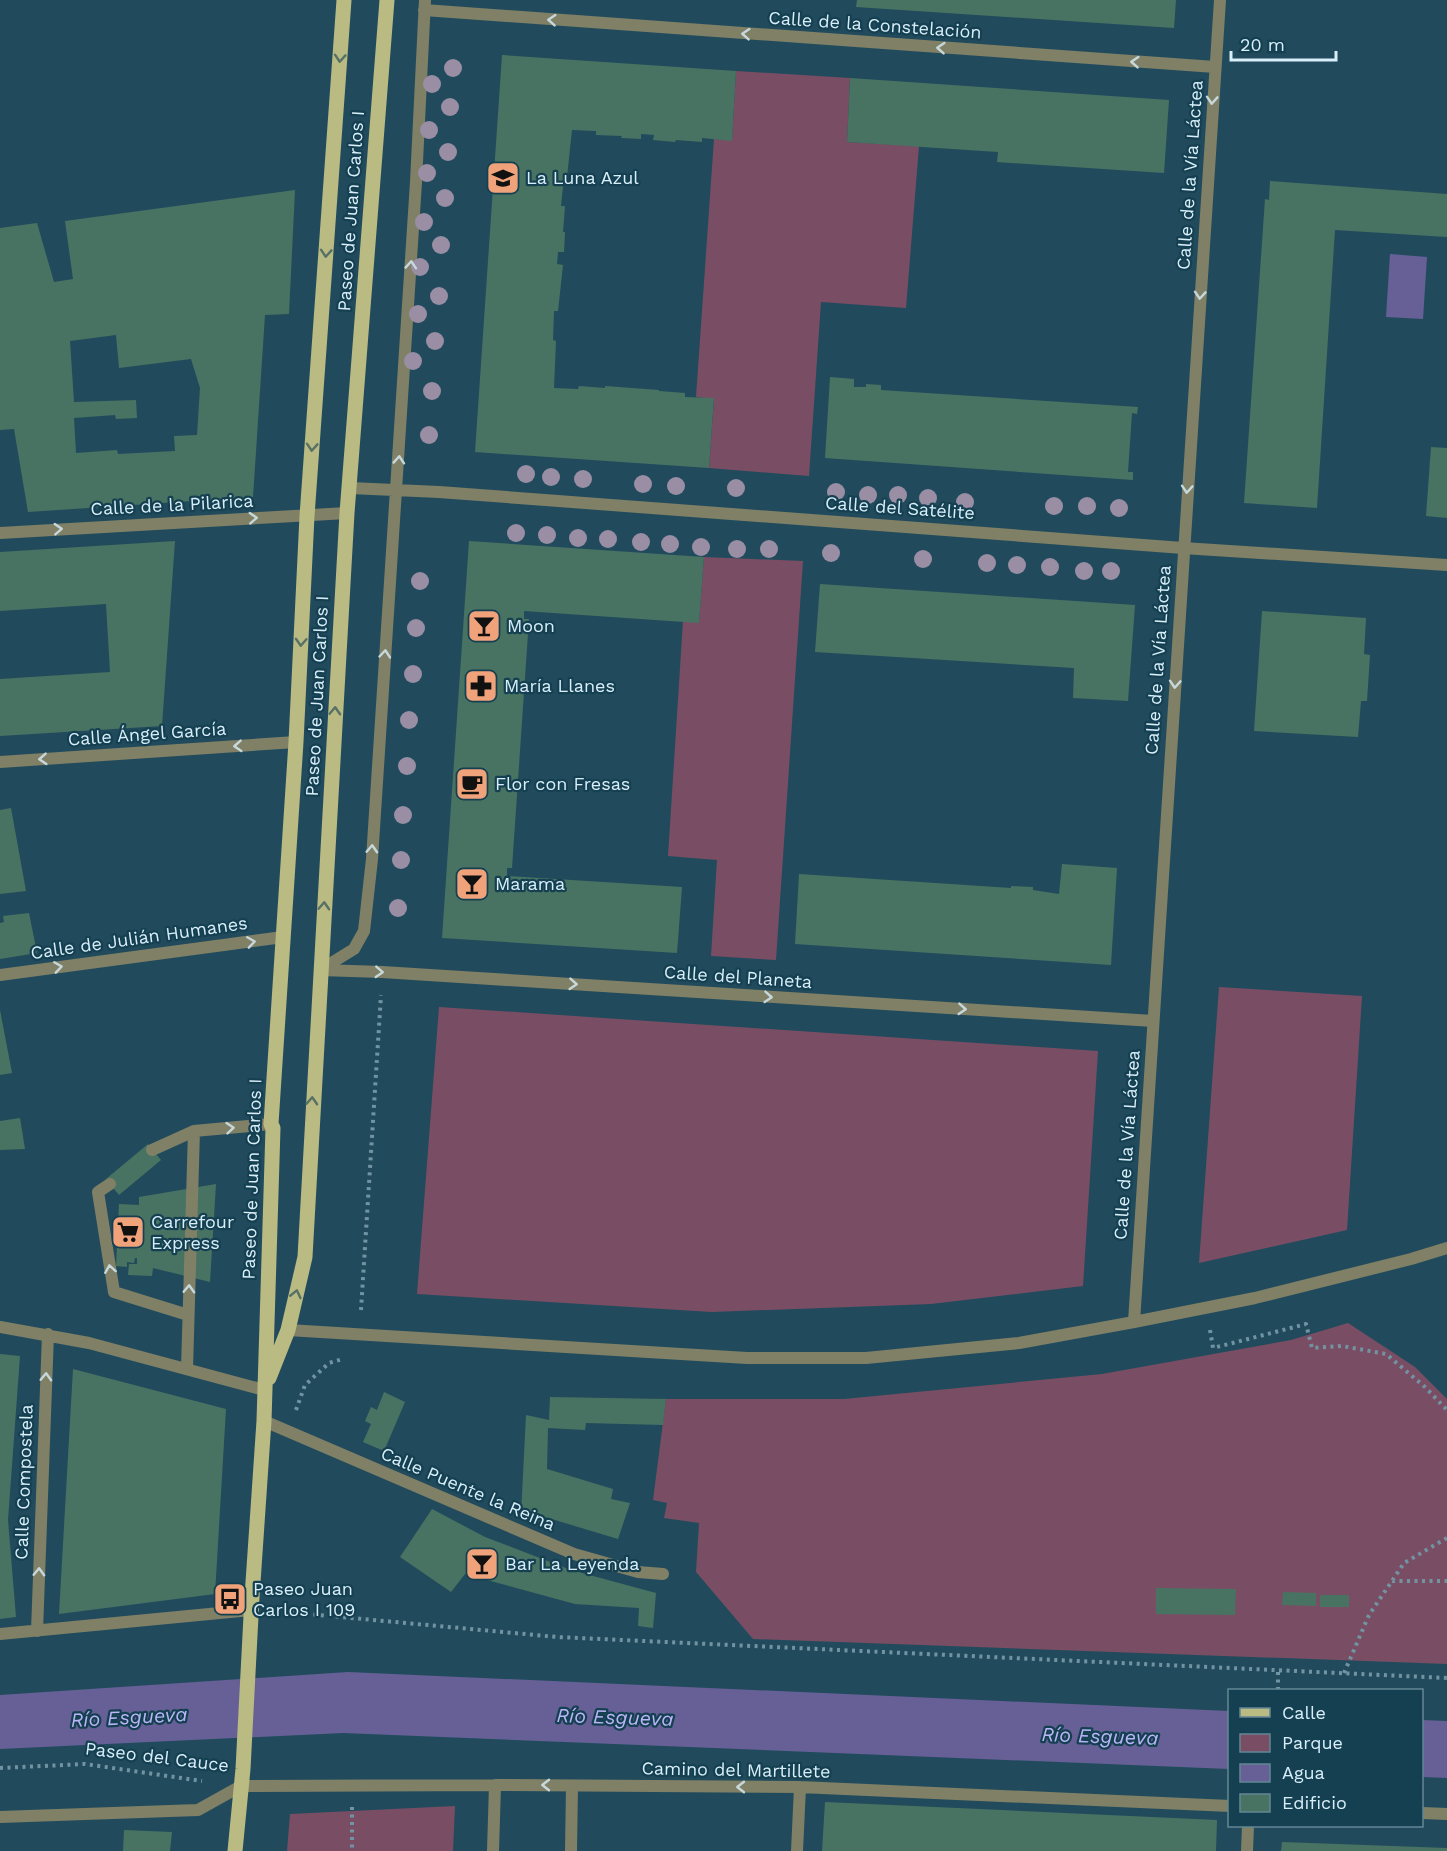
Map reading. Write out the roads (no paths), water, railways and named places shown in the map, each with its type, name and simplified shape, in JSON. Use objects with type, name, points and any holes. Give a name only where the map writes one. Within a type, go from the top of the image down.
[{"type":"main road","name":"Paseo de Juan Carlos I","points":[[235,1851],[243,1765],[264,1422],[273,1128],[271,1124],[308,516],[344,0]]},
{"type":"main road","name":"Paseo de Juan Carlos I","points":[[264,1390],[288,1330],[305,1257],[347,513],[387,0]]},
{"type":"street","name":"Calle de la Vía Láctea","points":[[1134,1322],[1220,0]]},
{"type":"street","name":"Calle de la Constelación","points":[[425,5],[1215,67]]},
{"type":"street","points":[[320,970],[354,949],[364,931],[372,859],[397,489],[425,5]]},
{"type":"street","name":"Calle del Satélite","points":[[350,488],[397,489],[1183,548],[1447,565]]},
{"type":"street","name":"Calle de la Pilarica","points":[[0,533],[347,513]]},
{"type":"street","name":"Calle Ángel García","points":[[0,762],[296,742]]},
{"type":"street","name":"Calle de Julián Humanes","points":[[0,975],[283,937]]},
{"type":"street","name":"Calle del Planeta","points":[[320,970],[1153,1021]]},
{"type":"street","points":[[152,1150],[194,1131],[271,1124]]},
{"type":"street","points":[[187,1369],[194,1131]]},
{"type":"street","points":[[110,1184],[98,1192],[114,1292],[188,1315]]},
{"type":"street","points":[[288,1330],[747,1358],[866,1358],[1019,1343],[1134,1322],[1255,1298],[1412,1260],[1447,1248]]},
{"type":"street","points":[[0,1327],[89,1342],[264,1390]]},
{"type":"street","name":"Calle Compostela","points":[[37,1630],[48,1334]]},
{"type":"street","name":"Calle Puente la Reina","points":[[264,1422],[574,1554],[638,1572],[663,1574]]},
{"type":"street","points":[[0,1634],[251,1610]]},
{"type":"street","points":[[494,1851],[495,1785]]},
{"type":"street","name":"Camino del Martillete","points":[[241,1786],[800,1787],[1228,1806]]},
{"type":"street","name":"Paseo del Cauce","points":[[0,1817],[198,1810],[241,1786]]},
{"type":"street","points":[[572,1786],[572,1851]]},
{"type":"street","points":[[796,1851],[800,1787]]},
{"type":"street","points":[[1423,1813],[1447,1814]]},
{"type":"street","points":[[1247,1851],[1248,1827]]},
{"type":"water","points":[[1390,254],[1427,257],[1423,319],[1386,317]]},
{"type":"water","name":"Río Esgueva","points":[[348,1672],[1228,1711],[1228,1769],[343,1733],[0,1749],[0,1695]]},
{"type":"water","points":[[1423,1720],[1447,1721],[1447,1778],[1423,1777]]},
{"type":"place","name":"La Luna Azul","points":[[503,178]]},
{"type":"place","name":"Moon","points":[[484,626]]},
{"type":"place","name":"María Llanes","points":[[481,686]]},
{"type":"place","name":"Flor con Fresas","points":[[472,784]]},
{"type":"place","name":"Marama","points":[[472,884]]},
{"type":"place","name":"Carrefour Express","points":[[128,1232]]},
{"type":"place","name":"Bar La Leyenda","points":[[482,1564]]},
{"type":"place","name":"Paseo Juan Carlos I 109","points":[[230,1599]]}]
